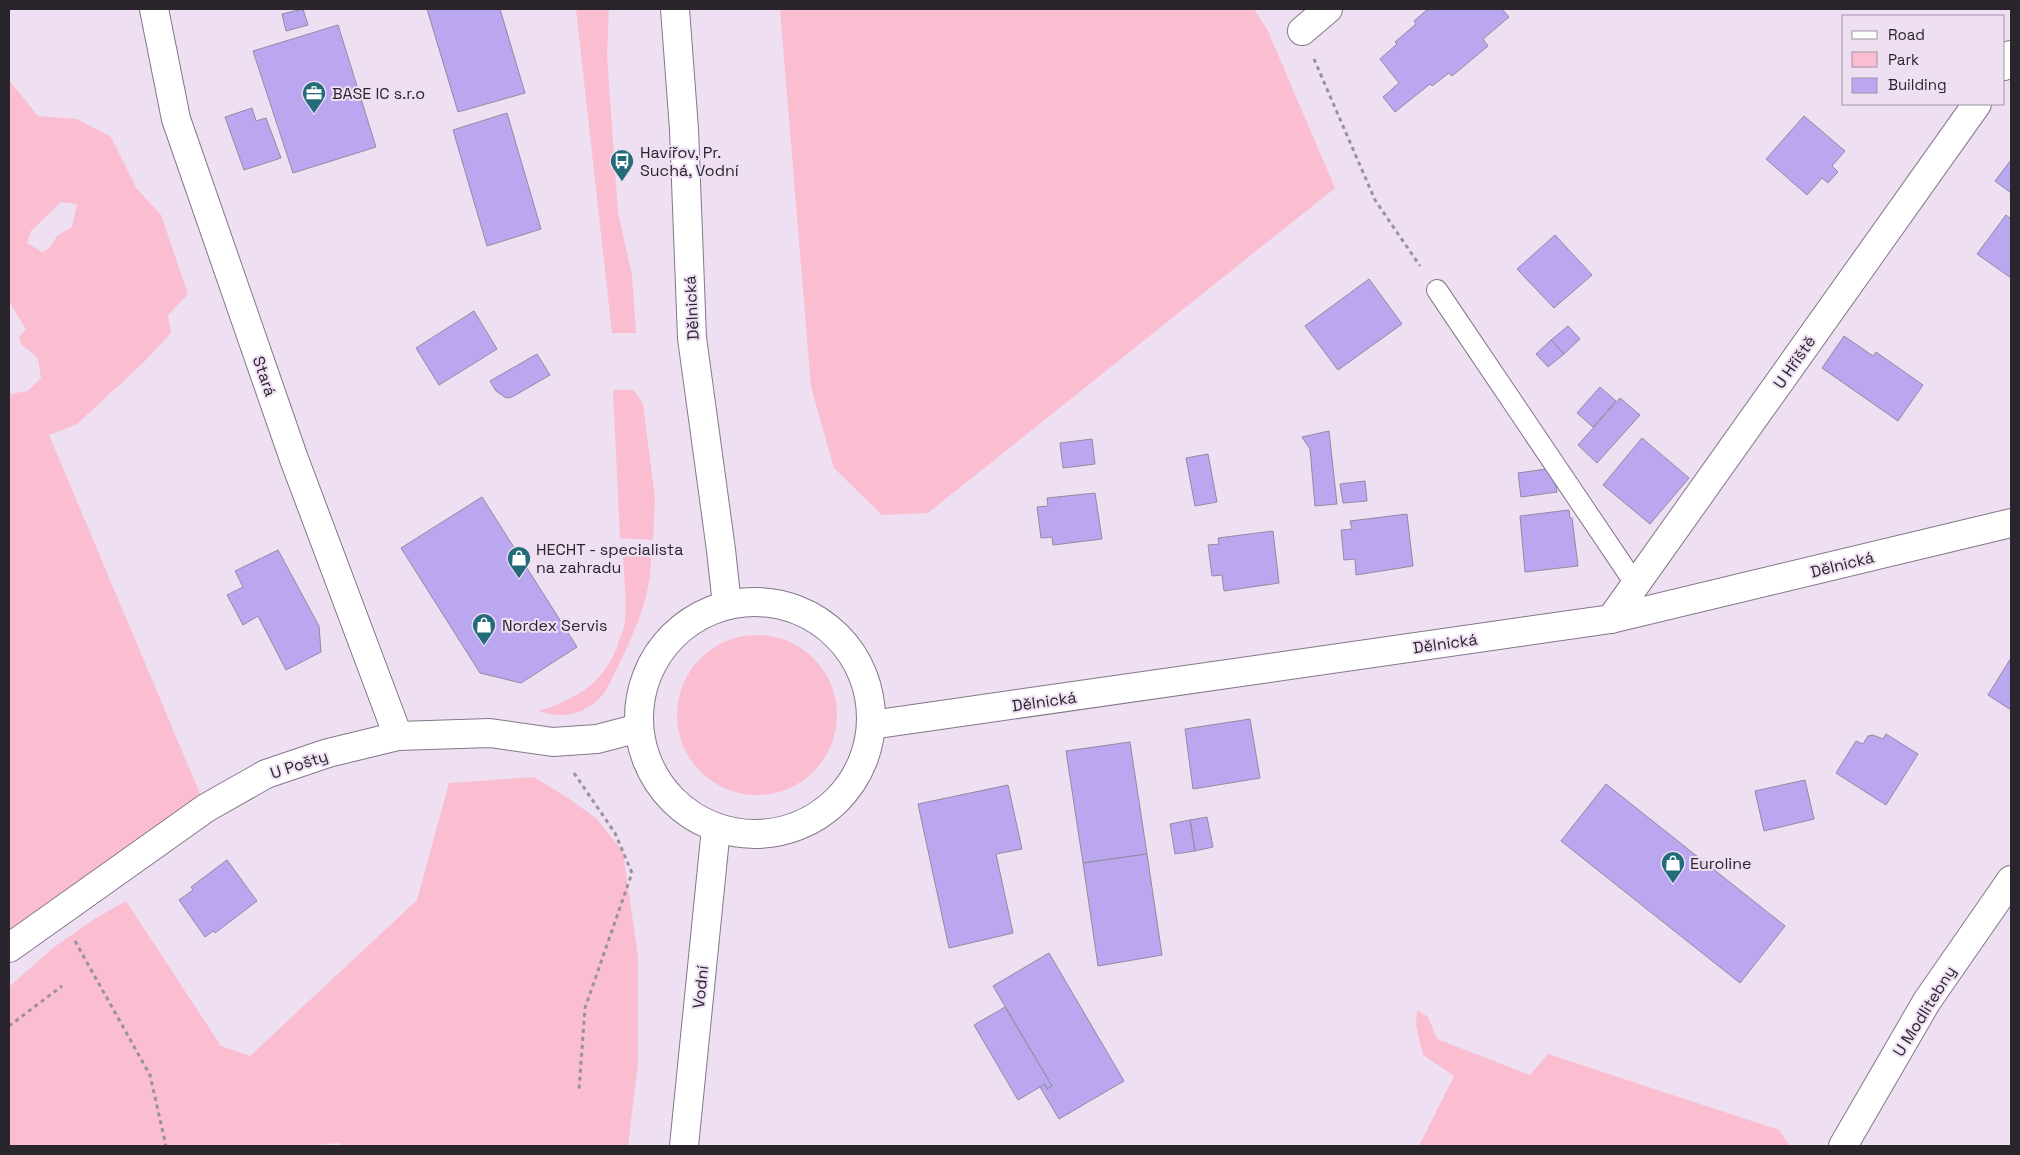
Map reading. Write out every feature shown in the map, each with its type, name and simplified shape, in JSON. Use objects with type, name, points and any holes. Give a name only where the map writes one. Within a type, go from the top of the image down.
[{"type":"street","name":"Stará","points":[[154,9],[176,119],[294,459],[398,736]]},
{"type":"street","name":"Dělnická","points":[[674,9],[684,129],[692,338],[727,605]]},
{"type":"street","points":[[1302,31],[1328,9]]},
{"type":"street","name":"U Hřiště","points":[[1612,620],[1976,105]]},
{"type":"street","name":"Dělnická","points":[[871,725],[1612,620],[2011,523]]},
{"type":"street","points":[[763,602],[798,610],[829,629],[853,656],[868,689],[871,725],[866,752],[856,777],[839,798],[819,816],[795,827],[769,834],[742,834],[716,828],[686,813],[662,790],[646,760],[639,728],[640,695],[651,664],[670,637],[696,617],[727,605],[763,602]]},
{"type":"street","name":"U Pošty","points":[[9,948],[206,808],[266,774],[328,753],[398,736],[490,733],[553,742],[597,739],[639,728]]},
{"type":"street","name":"Vodní","points":[[684,1146],[716,828]]},
{"type":"street","name":"U Modlitebny","points":[[1843,1146],[1927,1002],[2011,880]]},
{"type":"lane","points":[[1436,290],[1636,585]]},
{"type":"path","points":[[1302,31],[1375,200],[1436,290]]},
{"type":"path","points":[[553,742],[615,833],[632,872],[585,1008],[579,1090]]},
{"type":"path","points":[[57,913],[88,963],[150,1075],[166,1146]]},
{"type":"path","points":[[9,1026],[62,986]]},
{"type":"green space","points":[[576,9],[609,9],[607,55],[618,213],[632,275],[636,333],[612,333]]},
{"type":"green space","points":[[780,9],[1254,9],[1268,31],[1335,188],[928,513],[882,515],[834,468],[811,387]]},
{"type":"green space","points":[[9,80],[38,116],[77,119],[111,137],[137,189],[161,215],[188,294],[168,315],[171,333],[143,363],[77,424],[49,435],[206,808],[9,948],[9,394],[28,391],[41,378],[38,358],[21,344],[19,337],[26,329],[9,302]],"holes":[[[61,202],[77,204],[72,227],[57,236],[50,248],[42,252],[27,243],[31,231]]]},
{"type":"green space","points":[[613,390],[634,390],[643,404],[655,498],[653,540],[620,538]]},
{"type":"green space","points":[[623,556],[651,557],[650,574],[643,608],[608,687],[595,703],[578,712],[559,715],[539,711],[577,695],[606,669],[618,644],[625,622],[626,597]]},
{"type":"green space","points":[[765,635],[795,644],[814,658],[824,670],[831,684],[836,699],[836,731],[831,746],[824,760],[814,772],[802,782],[780,792],[765,795],[749,795],[734,792],[712,782],[690,760],[678,731],[677,707],[680,692],[690,670],[712,648],[741,636]]},
{"type":"green space","points":[[534,777],[597,819],[623,852],[638,957],[638,1063],[628,1146],[344,1146],[339,1143],[306,1146],[9,1146],[9,987],[54,947],[96,918],[126,901],[221,1046],[250,1056],[417,900],[449,783]]},
{"type":"green space","points":[[1417,1010],[1428,1017],[1437,1039],[1530,1075],[1548,1054],[1779,1130],[1790,1146],[1419,1146],[1454,1076],[1423,1055],[1416,1025]]},
{"type":"building","points":[[303,9],[308,25],[286,31],[282,14]]},
{"type":"building","points":[[427,9],[500,9],[525,93],[458,112]]},
{"type":"building","points":[[1428,9],[1502,9],[1509,17],[1483,39],[1488,46],[1452,76],[1449,73],[1432,86],[1430,84],[1395,112],[1383,97],[1399,83],[1380,59],[1397,44],[1395,42],[1416,24],[1414,21]]},
{"type":"building","points":[[338,25],[376,147],[293,173],[253,51]]},
{"type":"building","points":[[252,108],[256,121],[266,118],[281,158],[244,170],[225,117]]},
{"type":"building","points":[[507,113],[541,229],[487,246],[453,130]]},
{"type":"building","points":[[1804,116],[1845,151],[1832,166],[1838,172],[1828,183],[1822,178],[1807,195],[1766,159]]},
{"type":"building","points":[[2011,160],[2011,193],[1995,181]]},
{"type":"building","points":[[2006,215],[2011,219],[2011,278],[1977,254]]},
{"type":"building","points":[[1555,235],[1592,275],[1554,308],[1517,269]]},
{"type":"building","points":[[1369,279],[1402,324],[1338,370],[1305,326]]},
{"type":"building","points":[[474,311],[497,349],[439,385],[416,348]]},
{"type":"building","points":[[1568,326],[1580,339],[1564,354],[1551,340]]},
{"type":"building","points":[[1844,336],[1873,356],[1876,352],[1923,385],[1898,421],[1822,368]]},
{"type":"building","points":[[1551,340],[1564,354],[1548,367],[1536,354]]},
{"type":"building","points":[[537,354],[550,375],[512,397],[506,398],[496,391],[490,381]]},
{"type":"building","points":[[1600,387],[1616,401],[1593,427],[1577,413]]},
{"type":"building","points":[[1620,398],[1640,415],[1597,463],[1578,445]]},
{"type":"building","points":[[1329,431],[1337,504],[1315,506],[1310,449],[1302,437]]},
{"type":"building","points":[[1642,438],[1689,478],[1650,524],[1603,485]]},
{"type":"building","points":[[1092,439],[1095,464],[1063,468],[1060,443]]},
{"type":"building","points":[[1208,454],[1217,502],[1195,506],[1186,458]]},
{"type":"building","points":[[1553,468],[1557,492],[1521,497],[1518,473]]},
{"type":"building","points":[[1365,481],[1367,501],[1343,503],[1340,484]]},
{"type":"building","points":[[1095,493],[1102,539],[1053,545],[1052,537],[1041,538],[1037,507],[1048,506],[1047,498]]},
{"type":"building","points":[[482,497],[577,647],[521,683],[480,673],[401,548]]},
{"type":"building","points":[[1569,510],[1570,518],[1572,518],[1578,566],[1525,572],[1520,516]]},
{"type":"building","points":[[1407,514],[1413,566],[1356,575],[1355,559],[1344,560],[1341,530],[1352,529],[1350,521]]},
{"type":"building","points":[[1273,531],[1279,583],[1224,591],[1222,575],[1212,576],[1208,545],[1219,544],[1218,538]]},
{"type":"building","points":[[278,550],[319,626],[321,652],[286,670],[258,616],[243,625],[227,595],[243,587],[235,571]]},
{"type":"building","points":[[2011,658],[2011,710],[1988,695]]},
{"type":"building","points":[[1250,719],[1260,778],[1193,789],[1185,729]]},
{"type":"building","points":[[1886,734],[1918,754],[1886,805],[1836,773],[1856,741],[1863,744],[1868,736],[1873,735],[1883,739]]},
{"type":"building","points":[[1130,742],[1147,854],[1083,863],[1066,751]]},
{"type":"building","points":[[1805,780],[1814,819],[1764,831],[1755,791]]},
{"type":"building","name":"Euroline","points":[[1606,784],[1785,926],[1740,983],[1561,841]]},
{"type":"building","points":[[1008,785],[1022,849],[996,854],[1013,933],[949,948],[918,804]]},
{"type":"building","points":[[1207,817],[1213,847],[1195,851],[1190,820]]},
{"type":"building","points":[[1190,820],[1195,851],[1175,854],[1170,824]]},
{"type":"building","points":[[1147,854],[1162,955],[1098,966],[1083,863]]},
{"type":"building","points":[[227,860],[257,901],[215,933],[213,931],[205,937],[179,900],[193,890],[191,887]]},
{"type":"building","points":[[1049,953],[1124,1081],[1059,1119],[1040,1087],[1045,1084],[1047,1089],[1052,1086],[993,986]]},
{"type":"building","points":[[1005,1007],[1052,1086],[1047,1089],[1045,1084],[1018,1100],[974,1025]]},
{"type":"place","name":"BASE IC s.r.o","points":[[314,114]]},
{"type":"place","name":"Havířov, Pr. Suchá, Vodní","points":[[622,182]]},
{"type":"place","name":"HECHT - specialista na zahradu","points":[[519,579]]},
{"type":"place","name":"Nordex Servis","points":[[484,646]]},
{"type":"place","name":"Euroline","points":[[1673,884]]}]
